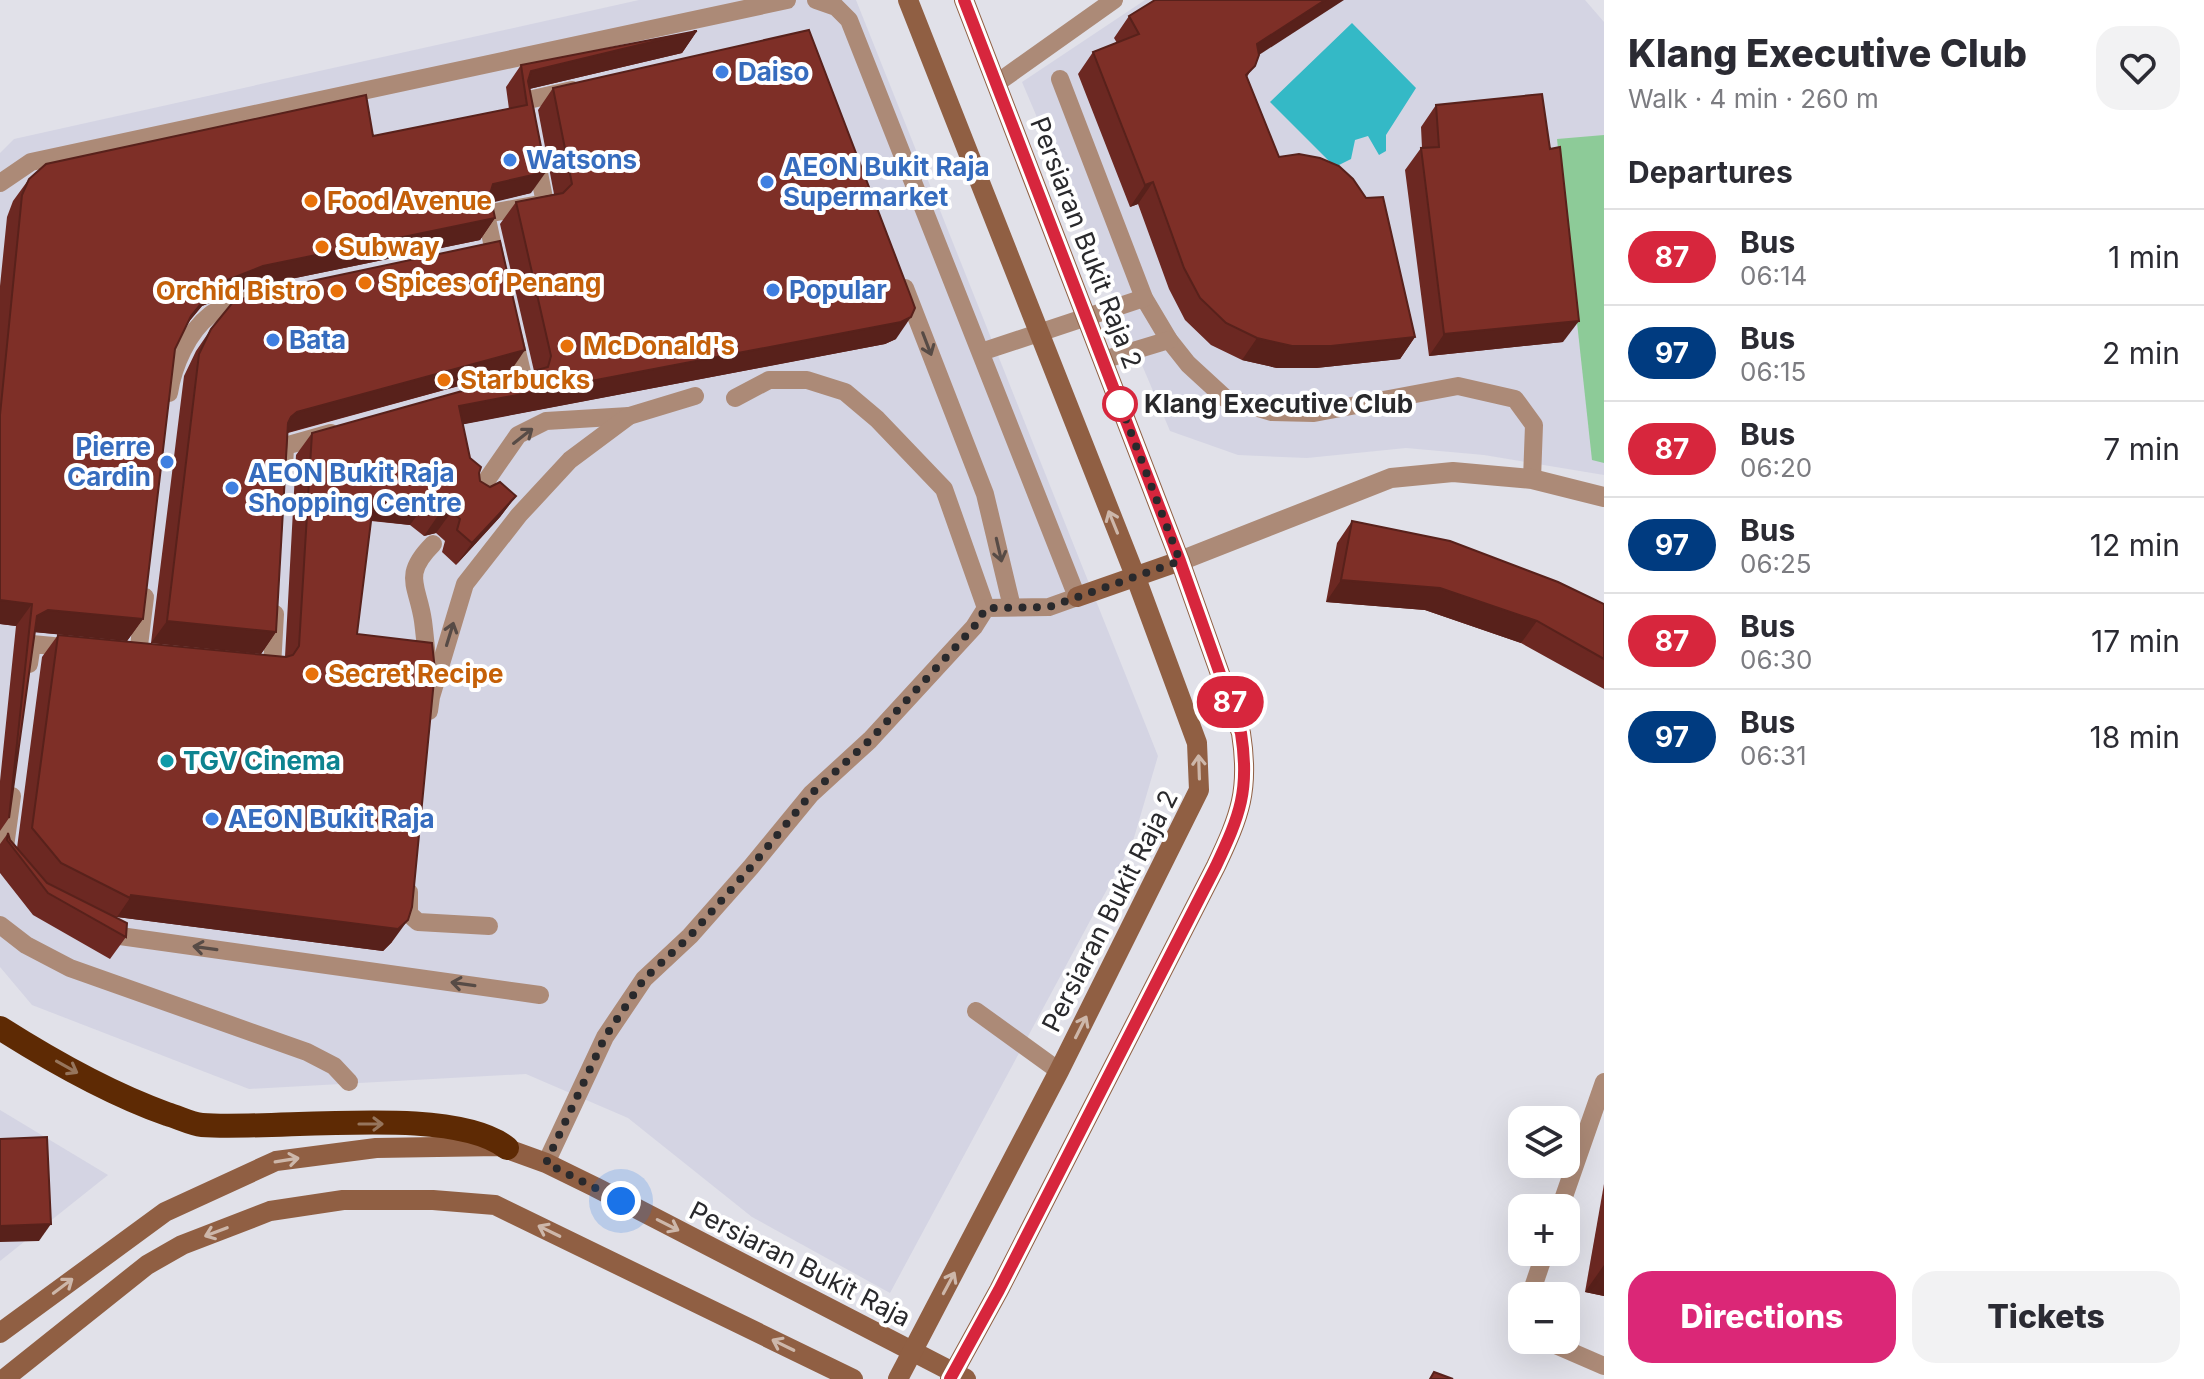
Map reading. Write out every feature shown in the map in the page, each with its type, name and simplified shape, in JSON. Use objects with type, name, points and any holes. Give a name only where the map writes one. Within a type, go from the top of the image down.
[{"type":"highway","points":[[0,1028],[85,1077],[144,1105],[199,1125],[418,1124],[495,1138],[507,1148]]},
{"type":"street","name":"Persiaran Bukit Raja 2","points":[[898,1379],[1059,1071],[1199,790],[1197,743],[1136,578],[908,0]]},
{"type":"street","name":"Persiaran Bukit Raja 2","points":[[957,1377],[1216,866],[1244,799],[1246,762],[1241,733],[1180,561],[964,0]]},
{"type":"street","points":[[1077,597],[1136,578],[1391,478],[1453,472],[1532,479],[1604,497]]},
{"type":"street","name":"Persiaran Bukit Raja","points":[[0,1333],[165,1212],[276,1161],[376,1148],[499,1146],[546,1163],[957,1377]]},
{"type":"street","points":[[4,1379],[147,1265],[182,1245],[270,1211],[343,1200],[433,1200],[495,1205],[853,1379]]},
{"type":"lane","points":[[0,183],[31,162],[787,0]]},
{"type":"lane","points":[[816,0],[843,4],[1077,597],[1049,607],[986,608]]},
{"type":"lane","points":[[997,83],[1114,0]]},
{"type":"lane","points":[[1060,79],[1144,298],[1169,340],[1188,364],[1225,398],[1272,412],[1314,413],[1458,386],[1515,399],[1534,425],[1532,479]]},
{"type":"lane","points":[[500,279],[485,251],[486,214],[545,203],[524,101],[583,87]]},
{"type":"lane","points":[[899,273],[985,494],[1012,607]]},
{"type":"lane","points":[[166,419],[172,372],[186,344],[211,314],[265,296]]},
{"type":"lane","points":[[981,352],[1144,298]]},
{"type":"lane","points":[[494,389],[524,381],[510,323]]},
{"type":"lane","points":[[1103,360],[1169,340]]},
{"type":"lane","points":[[735,398],[769,380],[807,380],[845,392],[877,419],[944,489],[986,608]]},
{"type":"lane","points":[[475,497],[518,435],[546,421],[629,416],[695,396]]},
{"type":"lane","points":[[428,724],[431,697],[465,584],[519,515],[570,460],[629,416]]},
{"type":"lane","points":[[282,493],[285,446],[345,430]]},
{"type":"lane","points":[[431,697],[423,617],[412,585],[419,558],[433,544]]},
{"type":"lane","points":[[138,654],[147,575]]},
{"type":"lane","points":[[242,664],[272,667],[277,588]]},
{"type":"lane","points":[[546,1163],[605,1037],[644,979],[690,936],[811,794],[870,740],[974,627],[986,608]]},
{"type":"lane","points":[[26,689],[32,644],[92,649]]},
{"type":"lane","points":[[14,779],[4,854],[21,874]]},
{"type":"lane","points":[[412,870],[409,914],[418,922],[489,926]]},
{"type":"lane","points":[[93,923],[120,936],[540,995]]},
{"type":"lane","points":[[0,925],[26,945],[70,968],[307,1052],[334,1066],[349,1082]]},
{"type":"lane","points":[[976,1011],[1059,1071]]},
{"type":"lane","points":[[1565,1194],[1604,1082]]},
{"type":"lane","points":[[1576,1354],[1604,1366]]},
{"type":"shaded area","points":[[639,0],[856,0],[1158,756],[1133,841],[890,1293],[752,1217],[628,1118],[526,1074],[249,1089],[32,1005],[0,967],[0,153],[14,139]]},
{"type":"shaded area","name":"Klang Executive Club","points":[[1145,0],[1585,0],[1604,22],[1604,475],[1484,455],[1406,448],[1307,458],[1238,455],[1170,431],[1022,82]]},
{"type":"shaded area","points":[[0,1110],[108,1175],[0,1261]]},
{"type":"green space","points":[[1604,135],[1604,463],[1592,460],[1557,139]]},
{"type":"water","points":[[1352,23],[1416,88],[1386,135],[1386,151],[1379,155],[1368,136],[1355,140],[1351,159],[1335,167],[1270,102]]},
{"type":"building","points":[[1155,0],[1325,0],[1257,44],[1259,55],[1255,66],[1246,75],[1279,157],[1299,154],[1320,158],[1339,166],[1366,198],[1383,197],[1415,337],[1331,346],[1292,346],[1257,338],[1226,323],[1200,298],[1184,268],[1153,182],[1145,185],[1093,52],[1139,34],[1129,16]]},
{"type":"building","points":[[809,30],[915,308],[911,317],[901,322],[459,406],[470,458],[481,467],[480,481],[490,487],[500,482],[516,496],[472,543],[457,530],[460,519],[452,511],[439,514],[426,503],[374,497],[357,634],[432,643],[435,670],[412,907],[408,920],[398,929],[131,895],[130,898],[61,863],[32,828],[58,635],[286,657],[293,655],[299,646],[312,433],[548,367],[551,356],[516,202],[563,193],[572,184],[553,88]]},
{"type":"building","points":[[697,31],[531,71],[528,81],[546,172],[493,184],[490,194],[495,218],[263,266],[217,284],[191,316],[175,349],[143,619],[48,610],[37,616],[9,818],[32,604],[0,600],[0,415],[22,195],[29,179],[46,164],[366,95],[373,136],[527,105],[521,65]]},
{"type":"building","points":[[1542,94],[1550,149],[1560,147],[1579,321],[1444,334],[1421,148],[1439,147],[1436,105]]},
{"type":"building","points":[[500,241],[525,350],[297,412],[288,423],[276,632],[167,621],[199,354],[211,329],[233,302],[269,290]]},
{"type":"building","points":[[1352,521],[1450,541],[1558,582],[1604,604],[1604,659],[1537,621],[1440,588],[1341,580]]},
{"type":"building","points":[[8,833],[10,840],[47,883],[127,923],[126,937],[48,893],[7,840]]},
{"type":"building","points":[[47,1137],[51,1224],[0,1226],[0,1139]]},
{"type":"building","points":[[1434,1372],[1453,1379],[1430,1379]]},
{"type":"bus line","name":"87","points":[[950,1379],[999,1290],[1216,866],[1244,799],[1246,762],[1241,733],[1180,561],[964,0]]},
{"type":"place","name":"Daiso","points":[[722,72]]},
{"type":"place","name":"Watsons","points":[[510,160]]},
{"type":"place","name":"AEON Bukit Raja Supermarket","points":[[767,182]]},
{"type":"place","name":"Food Avenue","points":[[311,201]]},
{"type":"place","name":"Subway","points":[[322,247]]},
{"type":"place","name":"Spices of Penang","points":[[365,283]]},
{"type":"place","name":"Popular","points":[[773,290]]},
{"type":"place","name":"Orchid Bistro","points":[[337,291]]},
{"type":"place","name":"Bata","points":[[273,340]]},
{"type":"place","name":"McDonald's","points":[[567,346]]},
{"type":"place","name":"Starbucks","points":[[444,380]]},
{"type":"place","name":"Klang Executive Club","points":[[1120,404]]},
{"type":"place","name":"Pierre Cardin","points":[[167,462]]},
{"type":"place","name":"AEON Bukit Raja Shopping Centre","points":[[232,488]]},
{"type":"place","name":"Secret Recipe","points":[[312,674]]},
{"type":"place","name":"TGV Cinema","points":[[167,761]]},
{"type":"place","name":"AEON Bukit Raja","points":[[212,819]]},
{"type":"route","points":[[621,1201],[546,1163],[605,1037],[644,979],[690,936],[811,794],[870,740],[974,627],[986,608],[1049,607],[1180,561],[1120,404]]}]
